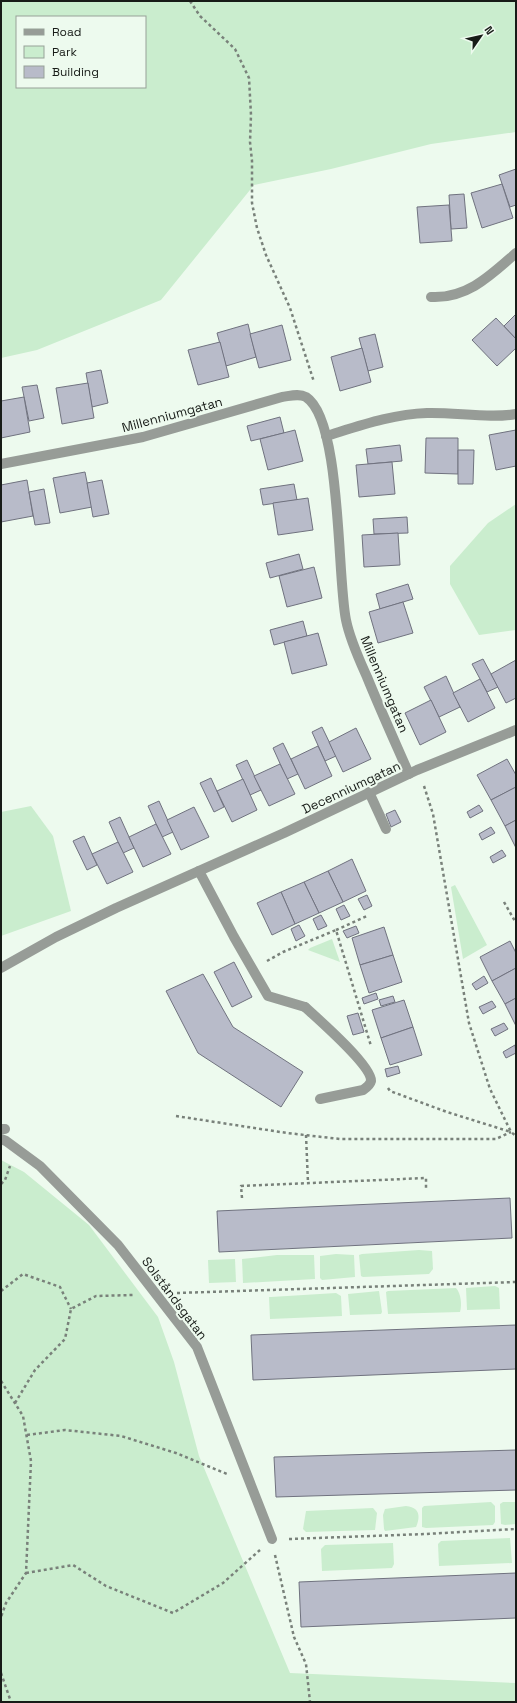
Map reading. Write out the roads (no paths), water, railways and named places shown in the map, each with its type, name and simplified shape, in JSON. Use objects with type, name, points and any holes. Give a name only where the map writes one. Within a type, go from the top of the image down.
[{"type":"street","points":[[431,297],[445,298],[475,286],[516,253]]},
{"type":"street","name":"Millenniumgatan","points":[[1,464],[143,437],[289,396],[301,395],[310,401],[318,414],[326,436],[339,520],[346,620],[354,646],[413,772]]},
{"type":"street","points":[[326,436],[389,418],[409,414],[516,414]]},
{"type":"street","name":"Decenniumgatan","points":[[1,968],[56,937],[284,833],[369,792],[413,772],[516,730]]},
{"type":"street","points":[[369,792],[386,829]]},
{"type":"street","points":[[199,871],[268,996],[305,1007],[338,1038],[362,1064],[370,1076],[371,1081],[363,1090],[320,1099]]},
{"type":"street","name":"Solståndsgatan","points":[[1,1139],[40,1166],[118,1245],[197,1347],[272,1539]]}]
